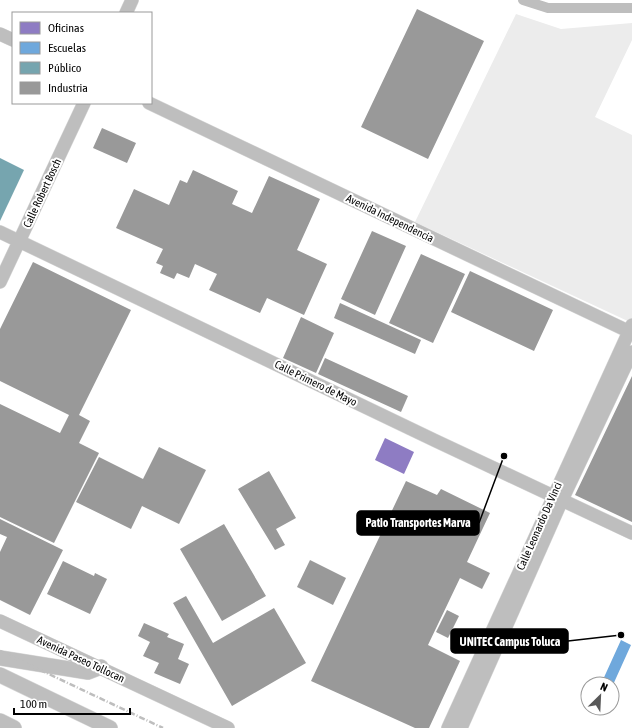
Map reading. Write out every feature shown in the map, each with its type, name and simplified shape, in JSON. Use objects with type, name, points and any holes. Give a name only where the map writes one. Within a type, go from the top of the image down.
[{"type":"highway","points":[[0,658],[88,672],[100,668]]},
{"type":"highway","points":[[0,676],[110,728]]},
{"type":"highway","points":[[0,722],[14,728]]},
{"type":"main road","points":[[126,12],[132,0]]},
{"type":"main road","points":[[0,34],[12,40]]},
{"type":"main road","name":"Calle Robert Bosch","points":[[0,282],[84,104]]},
{"type":"main road","name":"Avenida Independencia","points":[[151,104],[631,330]]},
{"type":"main road","name":"Calle Primero de Mayo","points":[[0,232],[436,441],[632,533]]},
{"type":"main road","name":"Calle Leonardo Da Vinci","points":[[461,728],[631,330]]},
{"type":"main road","name":"Calle Leonardo Da Vinci","points":[[448,728],[558,498],[632,352]]},
{"type":"main road","name":"Avenida Paseo Tollocan","points":[[0,621],[228,728]]},
{"type":"street","points":[[523,0],[548,8],[576,4],[632,8]]},
{"type":"shaded area","points":[[516,14],[561,29],[632,23],[632,40],[595,117],[632,135],[632,323],[415,222]]},
{"type":"building: Oficinas","points":[[385,438],[414,452],[404,474],[375,460]]},
{"type":"building: Escuelas","points":[[621,640],[631,645],[617,676],[605,676]]},
{"type":"building: Público","points":[[0,158],[24,170],[0,221]]},
{"type":"building: Industria","points":[[417,9],[484,41],[428,159],[361,127]]},
{"type":"building: Industria","points":[[102,128],[136,143],[127,163],[93,148]]},
{"type":"building: Industria","points":[[193,170],[238,191],[232,204],[252,213],[269,176],[320,199],[297,250],[327,264],[304,315],[267,298],[260,313],[209,290],[217,274],[195,264],[189,278],[177,273],[174,279],[160,273],[163,266],[156,263],[163,249],[116,228],[134,189],[169,205],[180,180],[187,183]]},
{"type":"building: Industria","points":[[372,231],[406,246],[375,315],[341,299]]},
{"type":"building: Industria","points":[[421,254],[465,274],[433,343],[389,323]]},
{"type":"building: Industria","points":[[33,262],[131,310],[79,415],[90,421],[79,443],[99,453],[54,543],[0,517],[0,404],[60,433],[69,415],[0,381],[0,329]]},
{"type":"building: Industria","points":[[470,271],[553,310],[534,351],[451,312]]},
{"type":"building: Industria","points":[[340,303],[421,340],[415,354],[334,318]]},
{"type":"building: Industria","points":[[301,317],[334,333],[316,373],[283,358]]},
{"type":"building: Industria","points":[[325,358],[408,396],[401,412],[318,374]]},
{"type":"building: Industria","points":[[632,376],[632,522],[575,495]]},
{"type":"building: Industria","points":[[159,447],[206,470],[179,524],[142,506],[131,529],[76,502],[99,457],[143,479]]},
{"type":"building: Industria","points":[[269,471],[296,518],[276,529],[285,545],[275,550],[238,489]]},
{"type":"building: Industria","points":[[406,481],[437,495],[441,489],[490,513],[467,562],[490,573],[482,589],[460,578],[428,645],[460,661],[429,728],[415,728],[311,681]]},
{"type":"building: Industria","points":[[0,519],[63,550],[30,615],[0,600],[0,552],[7,537],[0,534]]},
{"type":"building: Industria","points":[[224,524],[266,596],[222,621],[180,549]]},
{"type":"building: Industria","points":[[310,560],[346,578],[333,605],[297,587]]},
{"type":"building: Industria","points":[[63,561],[94,576],[95,573],[107,579],[90,614],[47,594]]},
{"type":"building: Industria","points":[[186,596],[213,643],[274,608],[306,663],[232,706],[173,603]]},
{"type":"building: Industria","points":[[447,610],[459,616],[448,638],[436,632]]},
{"type":"building: Industria","points":[[144,623],[169,634],[167,637],[184,644],[178,659],[189,664],[180,684],[154,673],[159,663],[143,656],[150,642],[138,636]]},
{"type":"railway","points":[[0,651],[163,728]]},
{"type":"place","name":"Patio Transportes Marva","points":[[504,456]]},
{"type":"place","name":"UNITEC Campus Toluca","points":[[621,635]]}]
